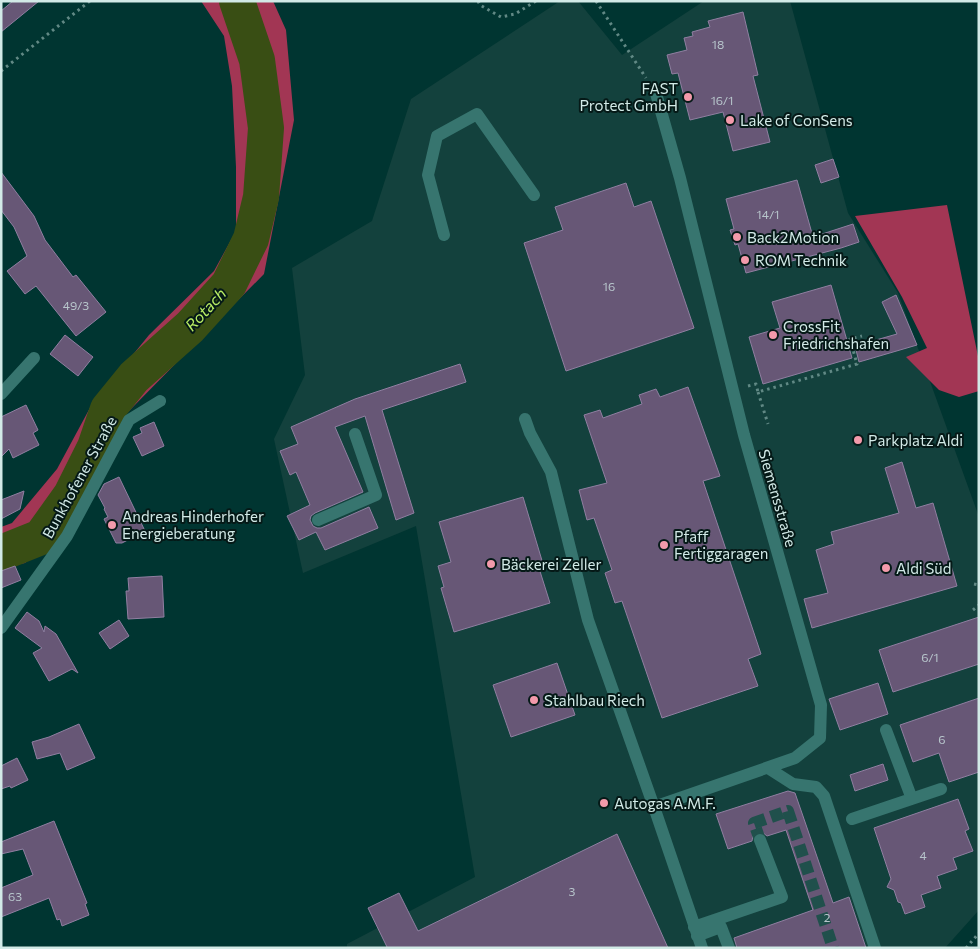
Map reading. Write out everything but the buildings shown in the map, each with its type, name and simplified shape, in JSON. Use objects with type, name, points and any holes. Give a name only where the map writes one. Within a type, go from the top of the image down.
[{"type":"street","name":"Siemensstraße","points":[[654,807],[795,758],[820,738],[821,705],[744,435],[680,178],[656,90]]},
{"type":"street","points":[[444,235],[428,175],[438,136],[477,114],[534,195]]},
{"type":"street","points":[[1,394],[34,358]]},
{"type":"street","name":"Bunkhofener Straße","points":[[1,628],[67,536],[129,420],[160,401]]},
{"type":"street","points":[[525,420],[551,472],[588,620],[698,937]]},
{"type":"street","points":[[318,520],[376,495],[355,434]]},
{"type":"street","points":[[886,730],[912,799]]},
{"type":"street","points":[[768,768],[793,784],[816,787],[824,796],[875,948]]},
{"type":"street","points":[[852,820],[941,789]]},
{"type":"street","points":[[698,937],[730,916],[782,898],[760,840]]},
{"type":"street","points":[[698,937],[721,927],[729,948]]},
{"type":"path","points":[[1,71],[90,1]]},
{"type":"path","points":[[478,1],[480,5],[501,17],[515,14],[536,1]]},
{"type":"path","points":[[596,1],[641,71],[656,90]]},
{"type":"path","points":[[758,392],[857,364],[850,339],[862,336]]},
{"type":"path","points":[[733,390],[756,384],[768,424]]},
{"type":"path","points":[[974,584],[979,585]]},
{"type":"path","points":[[973,610],[979,605]]},
{"type":"path","points":[[966,948],[979,933]]},
{"type":"shaded area","points":[[201,1],[273,1],[286,30],[294,120],[264,274],[126,414],[62,526],[25,563],[1,568],[1,527],[12,523],[57,469],[91,406],[149,335],[214,271],[236,231],[236,167],[232,86],[224,36]]},
{"type":"shaded area","points":[[560,1],[578,1],[622,55],[704,1],[790,1],[848,213],[898,293],[979,517],[979,910],[945,948],[347,948],[347,944],[475,877],[416,526],[303,573],[274,439],[305,375],[292,268],[372,221],[411,99]]},
{"type":"shaded area","points":[[947,205],[979,361],[979,391],[959,397],[939,390],[906,357],[927,348],[902,297],[855,216]]},
{"type":"waterway","name":"Rotach","points":[[1,553],[41,537],[71,495],[95,447],[108,409],[134,377],[190,327],[229,284],[251,239],[261,197],[266,128],[257,60],[237,1]]},
{"type":"tunnel","points":[[760,840],[754,823],[788,811],[833,948]]},
{"type":"place","name":"FAST Protect GmbH","points":[[688,97]]},
{"type":"place","name":"Lake of ConSens","points":[[730,120]]},
{"type":"place","name":"Back2Motion","points":[[737,237]]},
{"type":"place","name":"ROM Technik","points":[[745,260]]},
{"type":"place","name":"CrossFit Friedrichshafen","points":[[773,335]]},
{"type":"place","name":"Parkplatz Aldi","points":[[858,440]]},
{"type":"place","name":"Andreas Hinderhofer Energieberatung","points":[[112,525]]},
{"type":"place","name":"Pfaff Fertiggaragen","points":[[664,545]]},
{"type":"place","name":"Bäckerei Zeller","points":[[491,564]]},
{"type":"place","name":"Aldi Süd","points":[[886,568]]},
{"type":"place","name":"Stahlbau Riech","points":[[534,700]]},
{"type":"place","name":"Autogas A.M.F.","points":[[604,803]]}]
